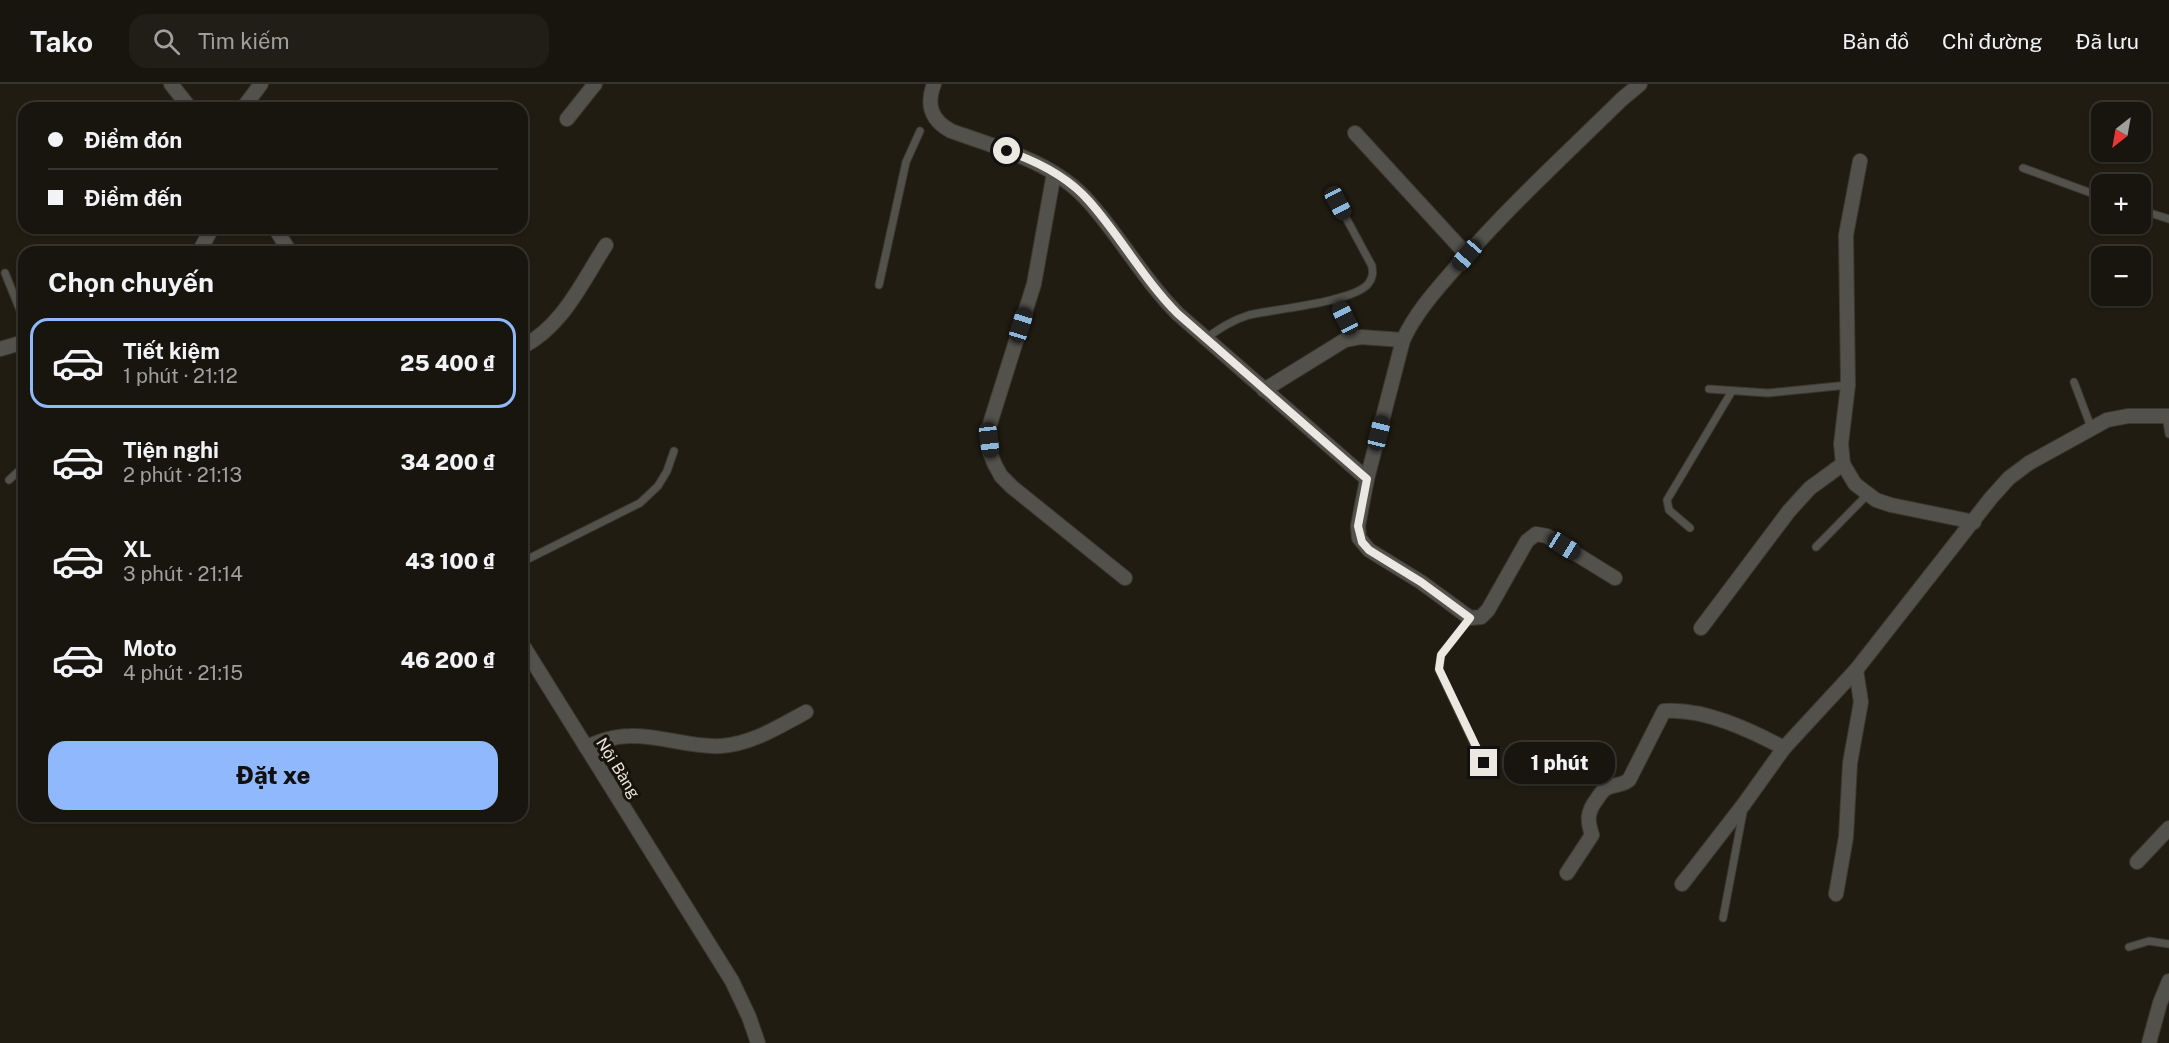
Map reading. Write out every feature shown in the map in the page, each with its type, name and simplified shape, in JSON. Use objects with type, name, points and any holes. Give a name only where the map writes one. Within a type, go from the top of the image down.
[{"type":"street","points":[[171,84],[182,102]]},
{"type":"street","points":[[248,102],[261,84]]},
{"type":"street","points":[[567,119],[595,84]]},
{"type":"street","points":[[934,84],[930,94],[928,116],[951,131],[1026,157],[1054,173],[1088,201],[1160,295],[1205,339],[1367,479]]},
{"type":"street","points":[[1615,578],[1547,536],[1536,534],[1527,541],[1488,610],[1481,617],[1465,615],[1421,582],[1369,550],[1362,542],[1358,526],[1367,479],[1403,340],[1421,308],[1502,216],[1640,84]]},
{"type":"street","points":[[1355,133],[1467,255]]},
{"type":"street","points":[[1860,161],[1846,235],[1848,385],[1841,444],[1843,464],[1855,484],[1867,495],[1891,506],[1974,522]]},
{"type":"street","points":[[1054,173],[1034,284],[989,427],[990,453],[1001,476],[1012,487],[1125,578]]},
{"type":"street","points":[[528,344],[555,323],[606,245]]},
{"type":"street","points":[[1264,390],[1340,342],[1354,337],[1403,340]]},
{"type":"street","points":[[0,349],[18,344]]},
{"type":"street","points":[[1682,884],[1784,748],[1856,670],[1999,489],[2018,470],[2107,420],[2120,417],[2167,416]]},
{"type":"street","points":[[1701,628],[1789,511],[1810,488],[1843,464]]},
{"type":"street","name":"Nội Bàng","points":[[528,654],[732,981],[758,1043]]},
{"type":"street","points":[[1836,894],[1846,837],[1850,763],[1861,702],[1856,670]]},
{"type":"street","points":[[1567,873],[1592,835],[1587,818],[1589,811],[1608,787],[1622,786],[1629,780],[1664,711],[1694,713],[1747,729],[1784,748]]},
{"type":"street","points":[[586,747],[605,740],[630,736],[708,746],[730,745],[751,740],[806,712]]},
{"type":"street","points":[[2137,862],[2169,828]]},
{"type":"street","points":[[2149,1043],[2160,1003],[2169,981]]},
{"type":"lane","points":[[879,285],[906,162],[920,131]]},
{"type":"lane","points":[[2023,168],[2091,193]]},
{"type":"lane","points":[[1205,339],[1219,328],[1239,318],[1335,299],[1364,288],[1371,280],[1372,266],[1338,203]]},
{"type":"lane","points":[[2151,213],[2169,219]]},
{"type":"lane","points":[[4,273],[18,306]]},
{"type":"lane","points":[[1335,299],[1354,337]]},
{"type":"lane","points":[[2074,382],[2091,427]]},
{"type":"lane","points":[[1709,389],[1768,393],[1848,385]]},
{"type":"lane","points":[[1690,528],[1669,510],[1667,500],[1732,391]]},
{"type":"lane","points":[[2167,416],[2169,434]]},
{"type":"lane","points":[[528,559],[640,503],[658,486],[667,471],[674,451]]},
{"type":"lane","points":[[9,480],[18,472]]},
{"type":"lane","points":[[1816,548],[1867,495]]},
{"type":"lane","points":[[1465,615],[1441,655],[1439,669],[1484,763]]},
{"type":"lane","points":[[1723,918],[1744,804]]},
{"type":"lane","points":[[2129,947],[2149,941],[2169,945]]},
{"type":"route","points":[[1007,151],[1041,165],[1068,183],[1088,201],[1165,302],[1367,479],[1358,526],[1359,538],[1369,550],[1421,582],[1470,618],[1444,650],[1439,669],[1484,763]]}]
